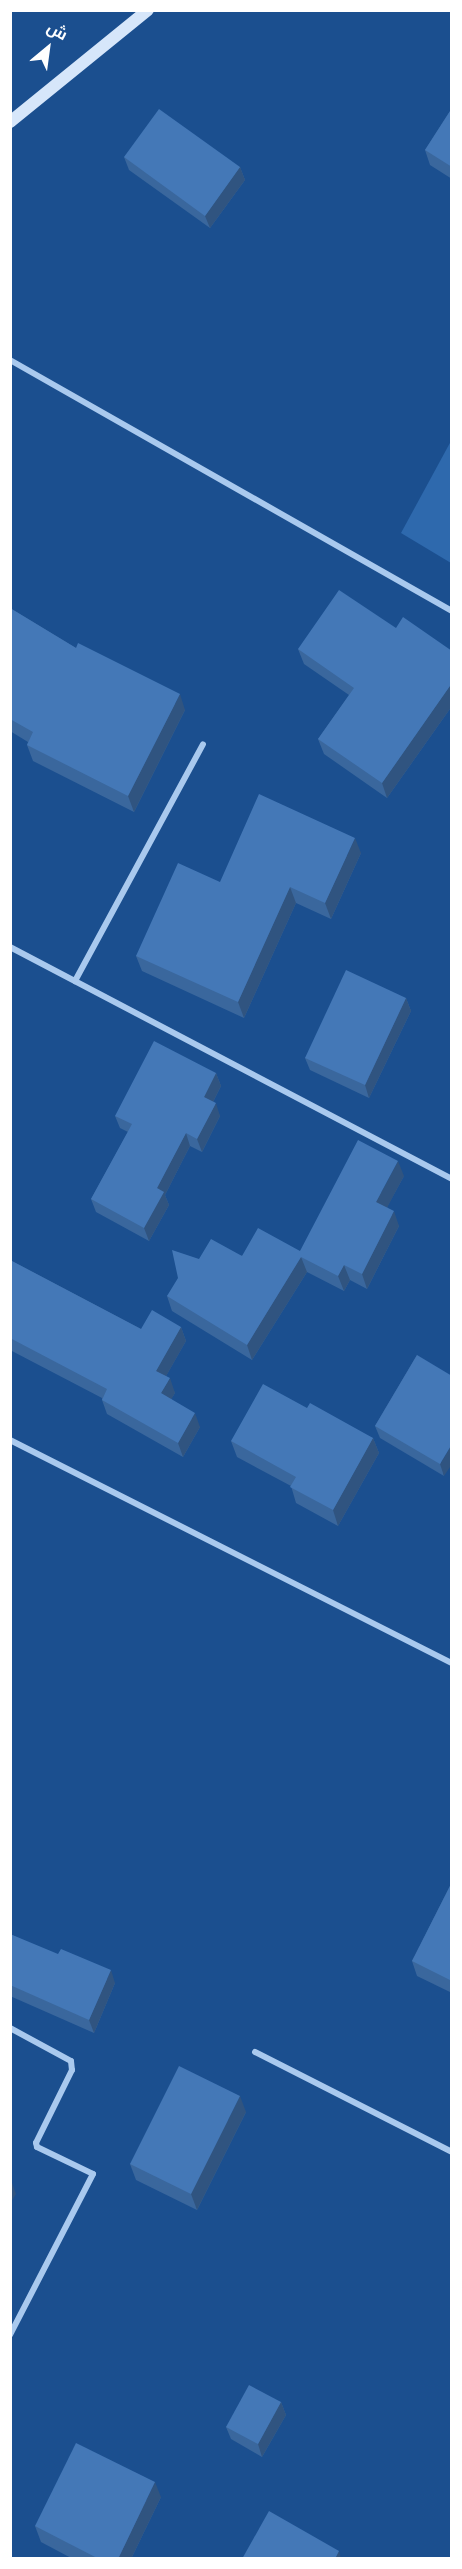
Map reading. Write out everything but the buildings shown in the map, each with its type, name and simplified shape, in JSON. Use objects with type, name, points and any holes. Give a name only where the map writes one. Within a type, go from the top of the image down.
[{"type":"street","points":[[10,122],[148,10]]},
{"type":"street","points":[[10,360],[452,611]]},
{"type":"street","points":[[75,981],[203,744]]},
{"type":"street","points":[[10,947],[452,1179]]},
{"type":"street","points":[[10,1440],[452,1664]]},
{"type":"street","points":[[10,2028],[71,2061],[72,2070],[36,2143],[37,2147],[93,2174],[10,2335]]},
{"type":"street","points":[[255,2052],[452,2152]]},
{"type":"shaded area","points":[[451,441],[451,563],[401,533]]}]
